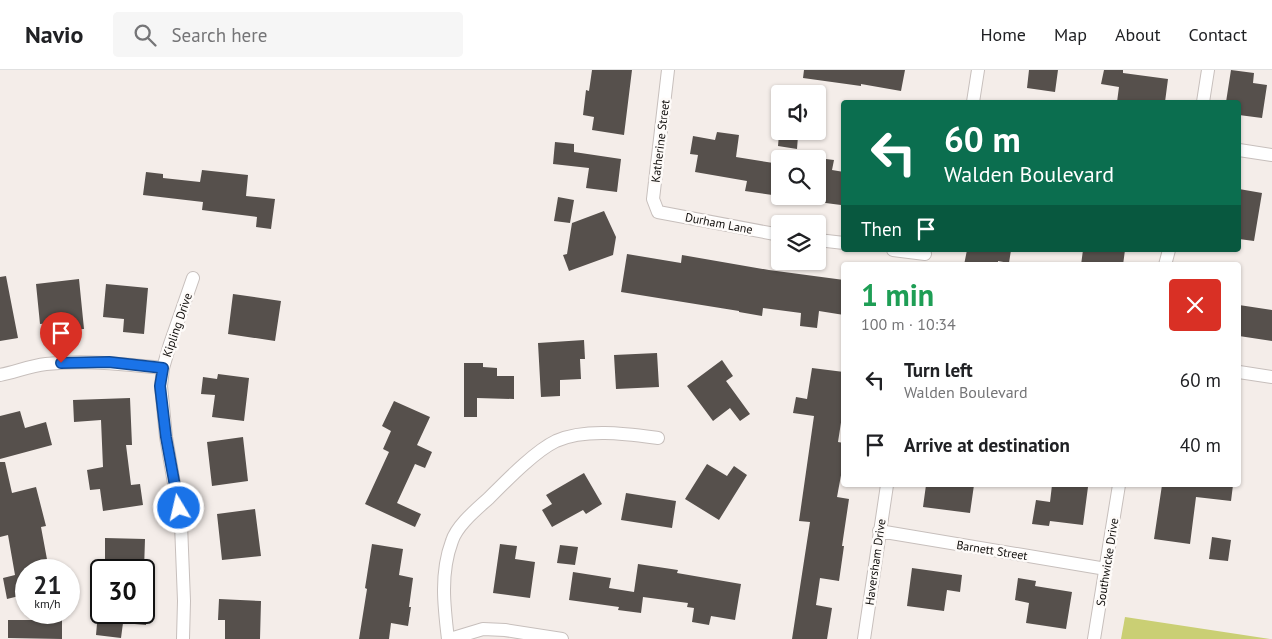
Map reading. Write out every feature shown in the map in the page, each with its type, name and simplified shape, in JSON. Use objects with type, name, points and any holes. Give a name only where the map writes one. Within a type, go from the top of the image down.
[{"type":"street","name":"Katherine Street","points":[[658,212],[653,199],[668,70]]},
{"type":"street","points":[[973,100],[978,70]]},
{"type":"street","points":[[1203,100],[1208,70]]},
{"type":"street","points":[[1241,150],[1272,155]]},
{"type":"street","name":"Durham Lane","points":[[658,212],[771,233]]},
{"type":"street","points":[[826,241],[841,243]]},
{"type":"street","points":[[904,252],[925,256]]},
{"type":"street","name":"Kipling Drive","points":[[183,639],[184,602],[181,524],[166,437],[160,386],[170,344],[193,278]]},
{"type":"street","points":[[0,376],[44,364],[79,362],[109,362],[163,368]]},
{"type":"street","points":[[1241,372],[1272,377]]},
{"type":"street","points":[[562,639],[505,630],[483,629],[449,639],[443,597],[447,556],[452,538],[466,520],[509,478],[556,441],[578,435],[618,433],[658,438]]},
{"type":"street","name":"Haversham Drive","points":[[864,639],[886,487]]},
{"type":"street","name":"Southwicke Drive","points":[[1094,639],[1119,487]]},
{"type":"street","name":"Barnett Street","points":[[879,531],[1106,569]]},
{"type":"green space","points":[[1125,617],[1270,639],[1121,639]]},
{"type":"building","points":[[592,70],[632,70],[624,135],[592,130],[594,117],[583,115],[586,90],[589,91]]},
{"type":"building","points":[[804,70],[905,70],[901,91],[861,84],[861,86],[803,78]]},
{"type":"building","points":[[1029,70],[1058,70],[1055,92],[1027,88]]},
{"type":"building","points":[[1104,70],[1123,70],[1123,73],[1168,79],[1165,100],[1117,100],[1119,87],[1101,84]]},
{"type":"building","points":[[1231,70],[1254,73],[1253,83],[1267,85],[1262,118],[1241,115],[1241,100],[1226,100]]},
{"type":"building","points":[[717,132],[739,135],[736,157],[771,163],[771,195],[745,191],[747,181],[695,172],[698,155],[690,154],[693,136],[715,140]]},
{"type":"building","points":[[778,140],[798,140],[797,149],[778,146]]},
{"type":"building","points":[[555,142],[574,144],[574,152],[621,159],[617,192],[586,188],[589,168],[553,164]]},
{"type":"building","points":[[826,159],[834,160],[832,170],[841,172],[841,205],[826,203]]},
{"type":"building","points":[[202,170],[248,175],[246,196],[275,199],[271,229],[256,227],[257,217],[202,210],[203,202],[143,195],[146,172],[163,174],[163,178],[200,182]]},
{"type":"building","points":[[1241,189],[1262,193],[1254,241],[1241,239]]},
{"type":"building","points":[[558,197],[574,200],[570,223],[554,221]]},
{"type":"building","points":[[604,211],[616,237],[613,255],[569,271],[563,255],[567,254],[572,223]]},
{"type":"building","points":[[967,252],[1011,252],[1009,262],[965,262]]},
{"type":"building","points":[[1083,252],[1125,252],[1123,262],[1081,262]]},
{"type":"building","points":[[627,254],[681,263],[682,255],[769,270],[841,280],[841,315],[819,311],[817,328],[800,326],[801,313],[763,308],[762,316],[621,292]]},
{"type":"building","points":[[6,276],[18,338],[0,341],[0,277]]},
{"type":"building","points":[[79,279],[84,329],[66,330],[65,322],[40,324],[36,284]]},
{"type":"building","points":[[106,284],[148,288],[144,334],[123,332],[124,319],[103,317]]},
{"type":"building","points":[[233,294],[281,301],[275,341],[228,334]]},
{"type":"building","points":[[1241,305],[1272,310],[1272,341],[1241,336]]},
{"type":"building","points":[[584,340],[585,359],[580,359],[581,379],[560,380],[560,396],[541,397],[538,343]]},
{"type":"building","points":[[657,353],[659,387],[616,389],[614,355]]},
{"type":"building","points":[[722,360],[733,376],[726,381],[750,414],[740,421],[730,408],[713,421],[687,386]]},
{"type":"building","points":[[464,363],[483,363],[483,367],[497,368],[497,376],[514,376],[514,399],[477,398],[477,417],[464,417]]},
{"type":"building","points":[[812,368],[841,372],[841,422],[838,442],[841,442],[841,475],[837,497],[849,499],[839,581],[820,578],[816,605],[832,608],[827,639],[792,639],[810,522],[799,521],[814,416],[793,413],[796,397],[807,399]]},
{"type":"building","points":[[218,374],[249,378],[244,421],[212,417],[215,395],[201,394],[203,377],[217,379]]},
{"type":"building","points":[[130,398],[132,445],[126,445],[131,485],[140,484],[143,505],[103,511],[100,489],[90,490],[87,470],[103,467],[101,420],[74,422],[73,400]]},
{"type":"building","points":[[394,401],[430,417],[417,445],[432,452],[425,468],[415,464],[397,503],[421,514],[415,527],[365,504],[389,452],[383,449],[391,431],[382,426]]},
{"type":"building","points":[[20,411],[25,428],[46,422],[52,445],[0,459],[0,416]]},
{"type":"building","points":[[243,437],[248,481],[212,486],[207,442]]},
{"type":"building","points":[[0,462],[5,462],[12,493],[36,487],[46,526],[41,527],[47,559],[15,559],[15,575],[8,535],[0,537]]},
{"type":"building","points":[[707,464],[727,476],[734,466],[747,475],[719,520],[685,499]]},
{"type":"building","points":[[584,473],[602,504],[586,514],[583,510],[552,527],[542,510],[552,504],[546,495]]},
{"type":"building","points":[[926,487],[974,487],[970,513],[923,507]]},
{"type":"building","points":[[1052,487],[1088,487],[1083,525],[1050,521],[1049,526],[1032,524],[1036,500],[1050,502]]},
{"type":"building","points":[[1162,487],[1233,487],[1231,501],[1196,497],[1190,544],[1154,539]]},
{"type":"building","points":[[626,493],[676,501],[672,528],[621,520]]},
{"type":"building","points":[[255,509],[261,556],[222,560],[217,514]]},
{"type":"building","points":[[1212,537],[1231,540],[1228,561],[1209,559]]},
{"type":"building","points":[[105,538],[145,539],[144,559],[105,559]]},
{"type":"building","points":[[372,544],[403,549],[399,575],[413,578],[408,626],[391,623],[389,639],[359,639]]},
{"type":"building","points":[[500,544],[517,546],[515,559],[535,562],[530,598],[493,593]]},
{"type":"building","points":[[560,545],[578,547],[575,565],[557,563]]},
{"type":"building","points":[[638,564],[678,570],[677,573],[741,584],[735,620],[711,616],[709,625],[692,622],[694,608],[687,607],[688,603],[643,597],[641,613],[618,610],[619,607],[569,600],[573,572],[611,578],[609,588],[634,592]]},
{"type":"building","points":[[912,568],[962,575],[960,592],[947,590],[944,611],[907,606]]},
{"type":"building","points":[[15,575],[15,597],[7,599],[3,578]]},
{"type":"building","points":[[1018,578],[1036,581],[1035,586],[1072,592],[1066,629],[1026,623],[1029,603],[1015,600]]},
{"type":"building","points":[[219,599],[261,601],[260,639],[225,639],[225,620],[218,620]]},
{"type":"building","points":[[8,620],[15,620],[15,624],[62,624],[62,639],[8,638]]},
{"type":"building","points":[[97,624],[123,624],[121,638],[96,635]]},
{"type":"route","points":[[61,363],[109,362],[163,368],[160,386],[166,437],[179,508]]}]
